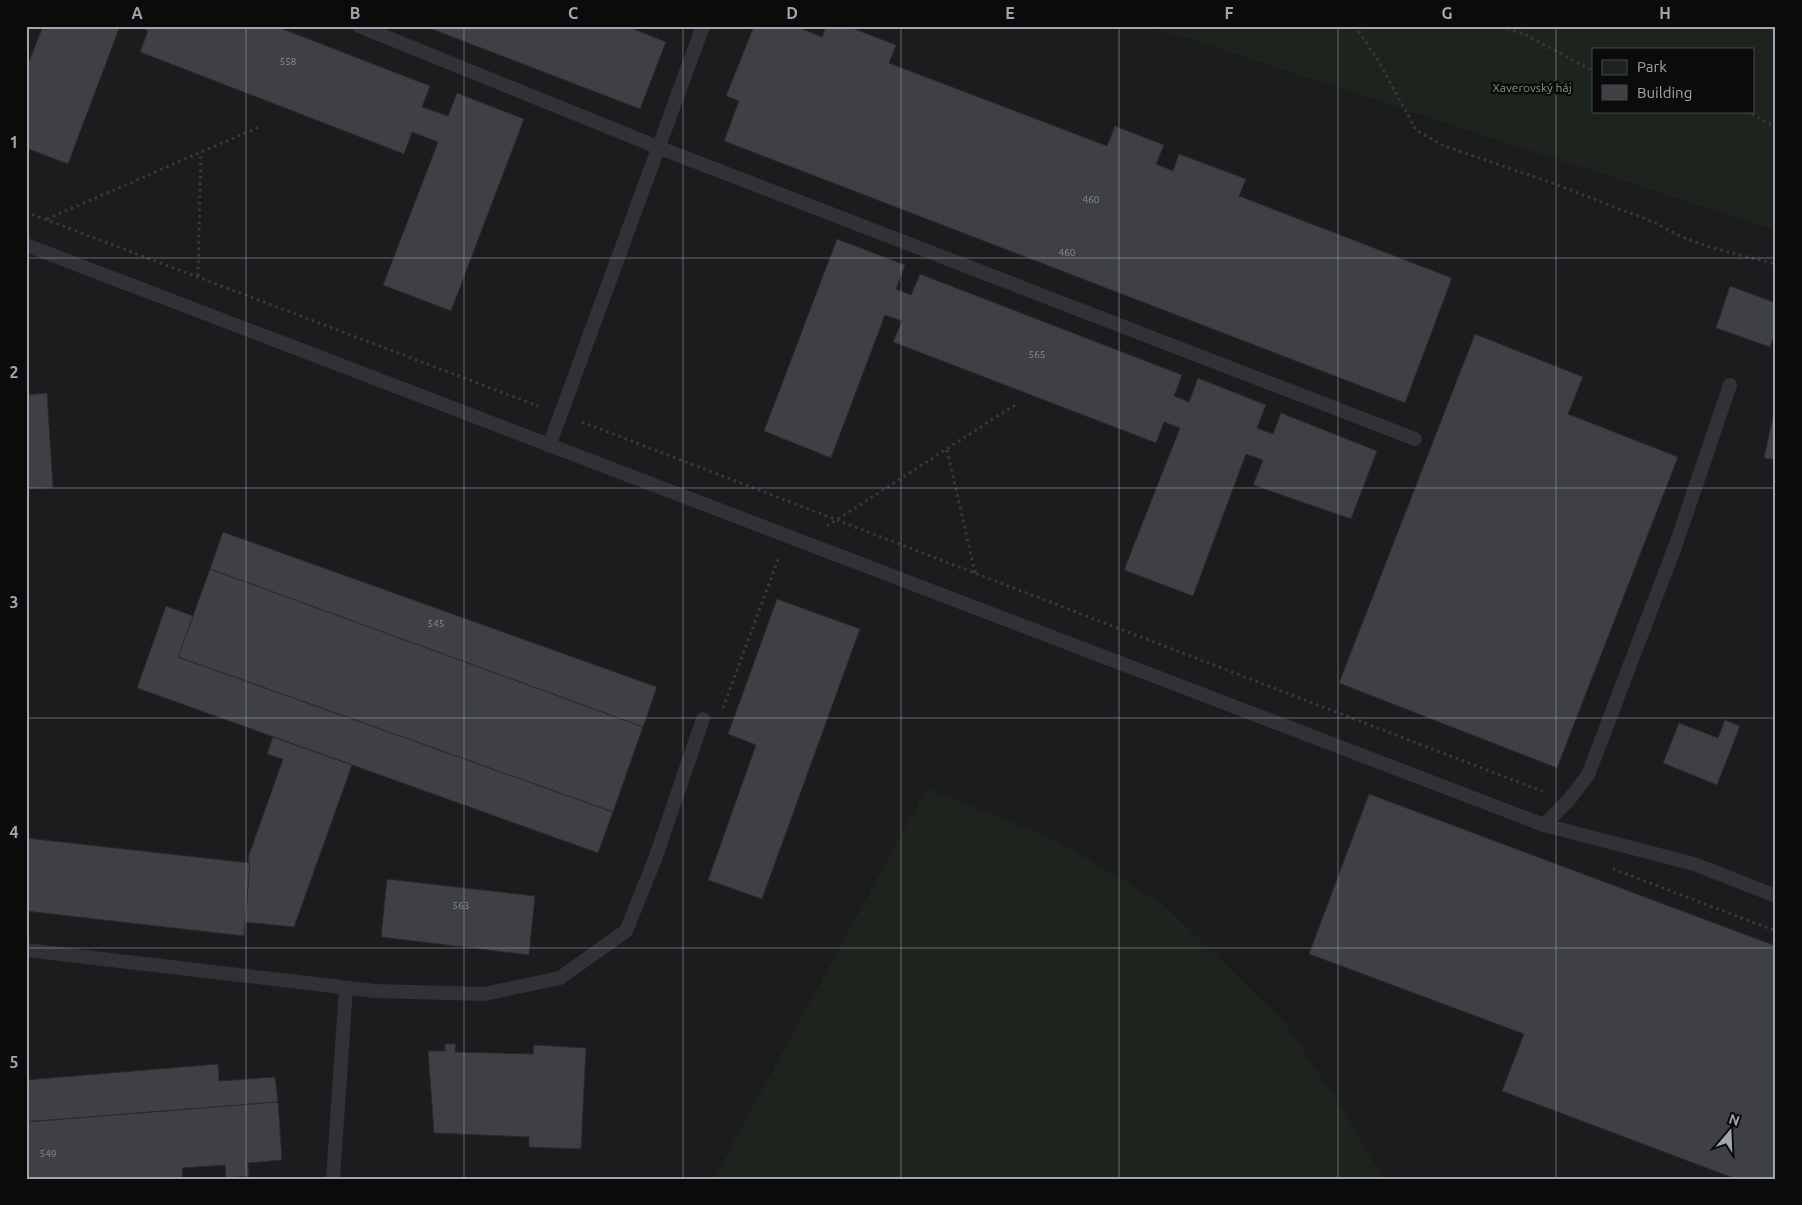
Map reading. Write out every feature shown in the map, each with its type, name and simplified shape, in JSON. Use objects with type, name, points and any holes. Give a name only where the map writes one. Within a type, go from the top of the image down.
[{"type":"lane","points":[[359,26],[660,148],[1415,440]]},
{"type":"lane","points":[[549,446],[660,148],[703,26]]},
{"type":"lane","points":[[26,245],[1544,825],[1694,864],[1776,896]]},
{"type":"lane","points":[[1544,825],[1568,801],[1588,775],[1676,544],[1730,385]]},
{"type":"lane","points":[[26,950],[375,992],[484,994],[560,978],[626,931],[655,859],[703,719]]},
{"type":"lane","points":[[334,1179],[346,988]]},
{"type":"path","points":[[1355,26],[1378,60],[1416,130],[1444,146],[1563,187],[1656,223],[1672,233],[1701,245],[1776,264]]},
{"type":"path","points":[[1501,26],[1526,35],[1592,71]]},
{"type":"path","points":[[1748,112],[1776,127]]},
{"type":"path","points":[[47,220],[259,128]]},
{"type":"path","points":[[198,276],[201,152]]},
{"type":"path","points":[[26,212],[560,414],[1568,801]]},
{"type":"path","points":[[800,542],[1015,405]]},
{"type":"path","points":[[947,449],[975,573]]},
{"type":"path","points":[[703,719],[724,707],[774,573]]},
{"type":"path","points":[[1608,867],[1776,932]]},
{"type":"shaded area","points":[[26,26],[1148,26],[1776,231],[1776,1179],[1384,1179],[1346,1114],[1285,1022],[926,788],[713,1179],[26,1179]]},
{"type":"green space","name":"Xaverovský háj","points":[[1148,26],[1776,26],[1776,231]]},
{"type":"green space","points":[[926,788],[1055,840],[1162,903],[1285,1022],[1346,1114],[1384,1179],[713,1179]]},
{"type":"building","points":[[43,26],[120,26],[68,164],[26,148],[26,69]]},
{"type":"building","points":[[136,26],[275,26],[430,86],[422,107],[448,116],[457,93],[524,119],[451,311],[383,285],[438,142],[412,132],[404,154],[140,52],[148,31]]},
{"type":"building","points":[[424,26],[626,26],[666,42],[640,109]]},
{"type":"building","points":[[754,26],[795,26],[822,37],[826,26],[847,26],[896,45],[889,63],[1107,146],[1115,126],[1164,145],[1156,164],[1173,171],[1179,154],[1246,179],[1239,196],[1452,278],[1405,403],[724,141],[739,101],[726,96]]},
{"type":"building","points":[[837,239],[905,265],[896,289],[911,295],[920,274],[1182,375],[1174,396],[1189,402],[1198,378],[1266,405],[1257,428],[1273,434],[1281,413],[1377,451],[1351,519],[1253,485],[1263,460],[1246,454],[1193,596],[1124,570],[1180,428],[1164,422],[1156,443],[893,342],[902,321],[885,315],[831,458],[764,431]]},
{"type":"building","points":[[1730,286],[1776,303],[1776,331],[1770,347],[1716,328]]},
{"type":"building","points":[[1475,334],[1583,377],[1568,414],[1678,457],[1557,768],[1339,683]]},
{"type":"building","points":[[47,393],[53,488],[26,489],[26,395]]},
{"type":"building","points":[[1774,412],[1776,412],[1776,460],[1764,458]]},
{"type":"building","points":[[223,532],[657,687],[643,727],[210,569]]},
{"type":"building","points":[[210,569],[643,727],[613,812],[178,657]]},
{"type":"building","points":[[777,599],[860,629],[762,899],[708,880],[756,745],[728,734]]},
{"type":"building","points":[[166,606],[193,616],[178,657],[613,812],[598,853],[137,688]]},
{"type":"building","points":[[1725,720],[1740,726],[1717,785],[1663,763],[1679,723],[1718,738]]},
{"type":"building","points":[[273,737],[352,765],[294,927],[245,922],[249,855],[283,759],[267,754]]},
{"type":"building","points":[[1369,794],[1776,946],[1776,1179],[1736,1179],[1502,1091],[1524,1034],[1309,954]]},
{"type":"building","points":[[26,838],[250,863],[244,936],[26,911]]},
{"type":"building","points":[[387,879],[535,896],[529,955],[381,937]]},
{"type":"building","points":[[445,1044],[456,1044],[455,1052],[533,1054],[534,1045],[586,1048],[581,1149],[529,1147],[529,1137],[434,1133],[428,1051],[445,1051]]},
{"type":"building","points":[[218,1064],[219,1081],[275,1077],[278,1102],[26,1122],[26,1080]]},
{"type":"building","points":[[278,1102],[282,1160],[248,1163],[249,1176],[226,1178],[225,1165],[182,1168],[183,1179],[26,1179],[26,1122]]}]
